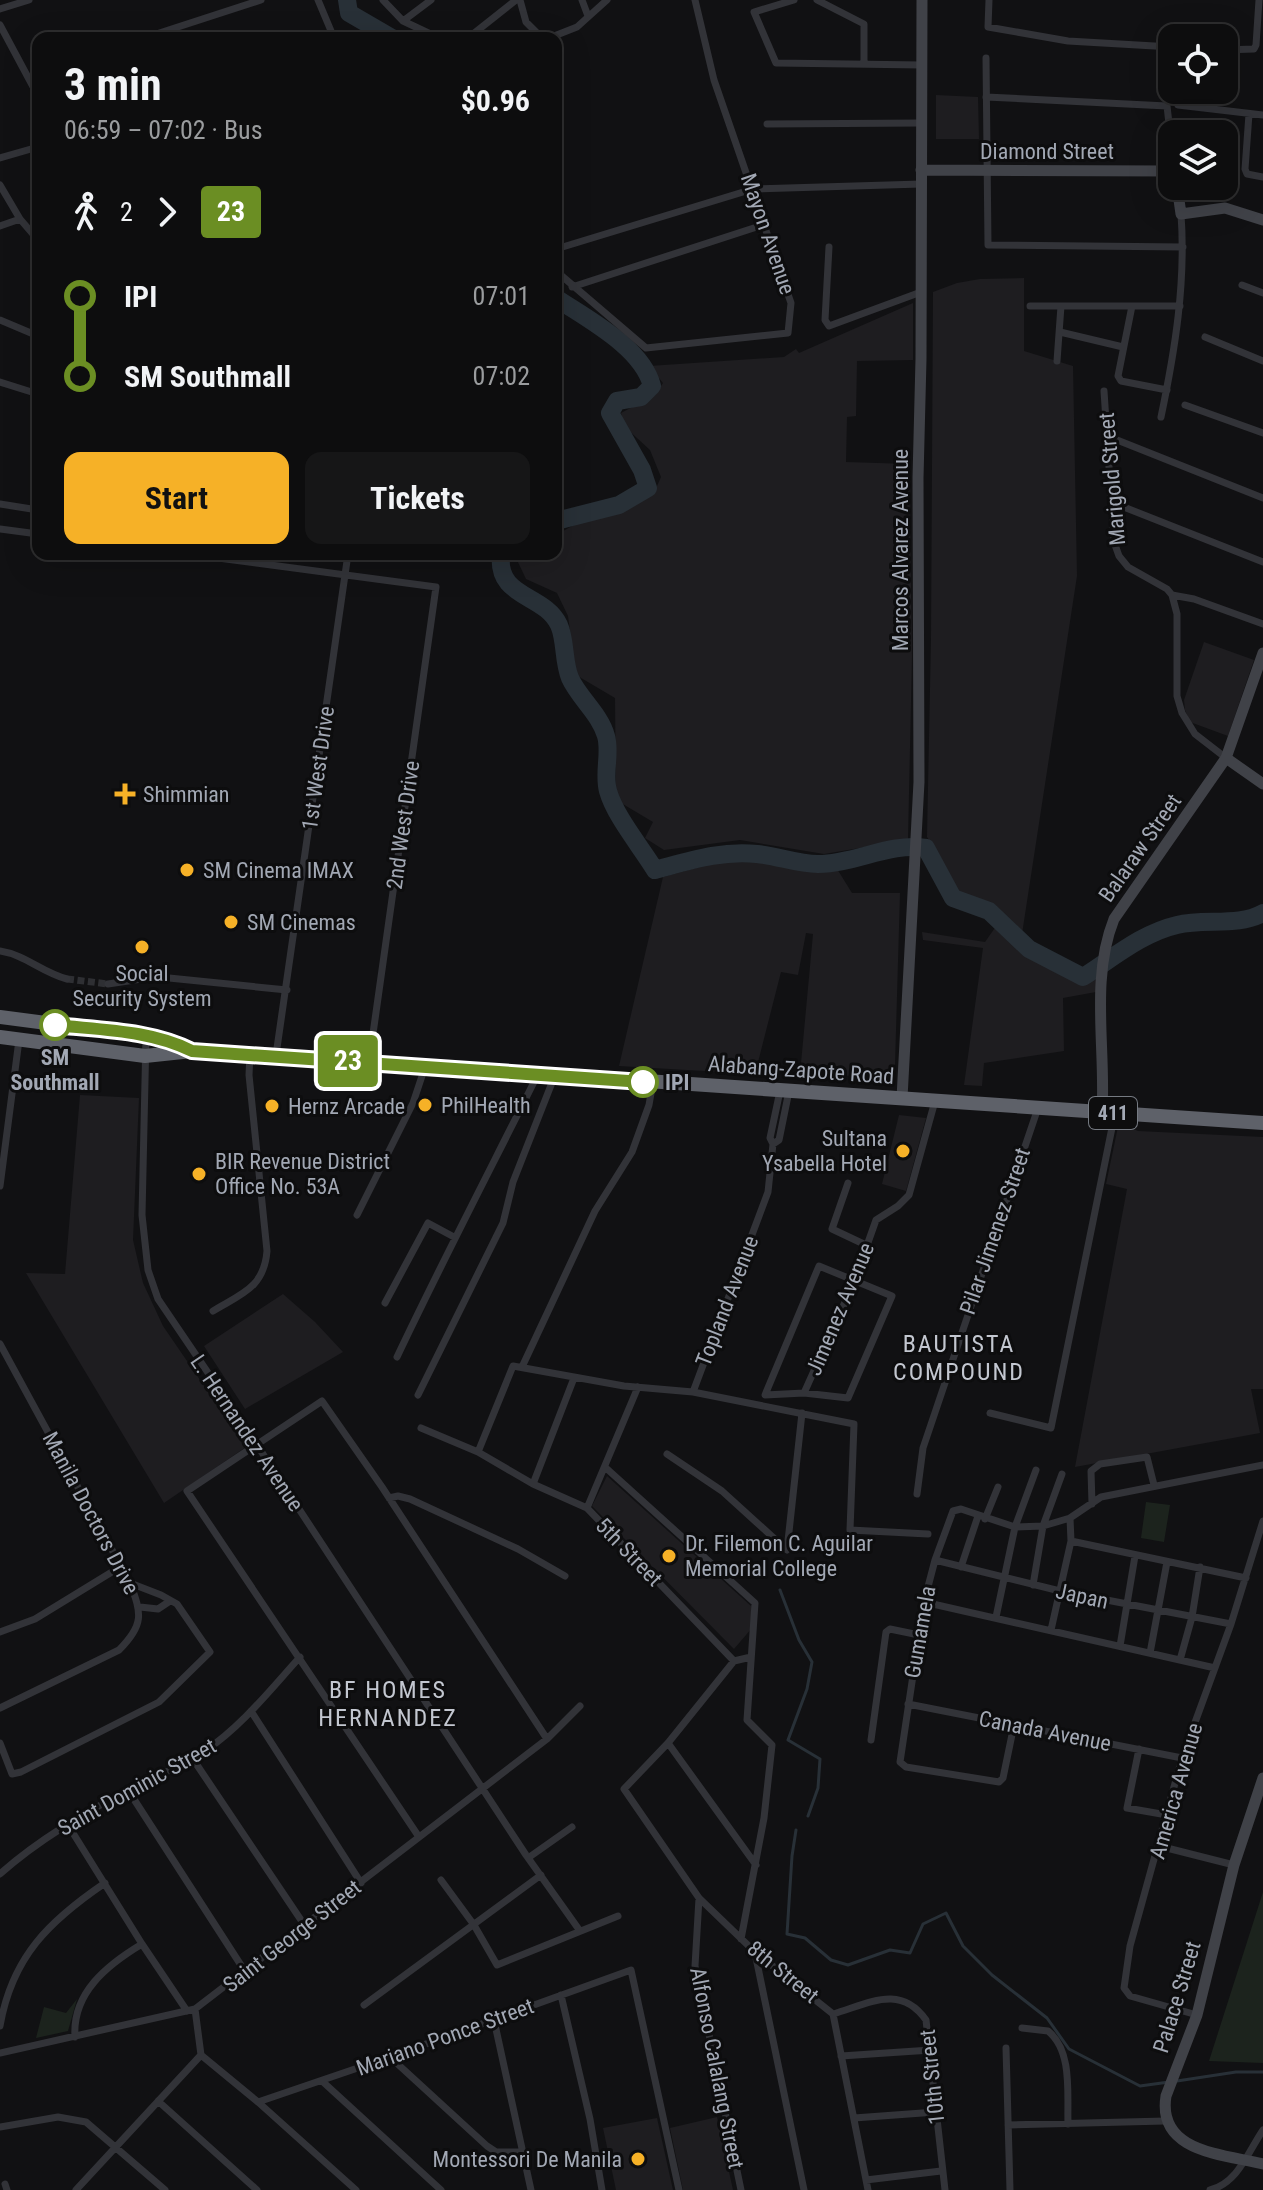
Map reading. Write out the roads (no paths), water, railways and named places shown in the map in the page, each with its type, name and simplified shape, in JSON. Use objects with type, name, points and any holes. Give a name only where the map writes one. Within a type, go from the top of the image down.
[{"type":"highway","name":"Alabang-Zapote Road","points":[[0,1017],[146,1036],[174,1042],[192,1051]]},
{"type":"highway","name":"Alabang-Zapote Road","points":[[0,1037],[145,1056],[192,1051],[250,1054],[1263,1123]]},
{"type":"street","points":[[0,9],[29,0]]},
{"type":"street","points":[[162,32],[261,0]]},
{"type":"street","points":[[318,0],[331,32]]},
{"type":"street","points":[[383,0],[403,21],[426,32]]},
{"type":"street","points":[[403,21],[431,0]]},
{"type":"street","points":[[476,32],[518,0],[526,22],[534,32]]},
{"type":"street","points":[[582,0],[588,16]]},
{"type":"street","points":[[562,33],[577,27],[607,0]]},
{"type":"street","name":"Mayon Avenue","points":[[572,287],[646,348],[788,333],[791,303],[714,80],[695,0]]},
{"type":"street","points":[[794,0],[754,12],[776,63],[922,65]]},
{"type":"street","points":[[817,0],[864,24],[864,63]]},
{"type":"street","name":"Marcos Alvarez Avenue","points":[[902,1098],[917,838],[921,647],[918,493],[922,0]]},
{"type":"street","points":[[989,0],[988,27],[1068,41],[1158,46]]},
{"type":"street","points":[[1238,50],[1254,49],[1259,0]]},
{"type":"street","points":[[0,25],[32,84]]},
{"type":"street","points":[[986,58],[988,245],[1183,247]]},
{"type":"street","points":[[28,76],[32,74]]},
{"type":"street","points":[[986,97],[1167,106],[1169,120]]},
{"type":"street","points":[[1178,105],[1263,115]]},
{"type":"street","points":[[1249,114],[1245,169],[1247,174],[1263,177]]},
{"type":"street","points":[[767,124],[921,123]]},
{"type":"street","points":[[0,158],[32,149]]},
{"type":"street","name":"Diamond Street","points":[[921,170],[1158,171]]},
{"type":"street","points":[[562,247],[753,189],[921,184]]},
{"type":"street","points":[[0,185],[32,233]]},
{"type":"street","points":[[1161,417],[1180,306],[1183,247],[1179,200]]},
{"type":"street","points":[[1181,214],[1225,208],[1263,220]]},
{"type":"street","points":[[0,226],[20,219]]},
{"type":"street","points":[[562,277],[572,287],[763,225]]},
{"type":"street","points":[[829,247],[825,320],[829,326],[921,292]]},
{"type":"street","points":[[1242,285],[1263,293]]},
{"type":"street","points":[[1030,306],[1180,306]]},
{"type":"street","points":[[1057,361],[1061,306]]},
{"type":"street","points":[[1132,306],[1118,376],[1121,381],[1167,390]]},
{"type":"street","points":[[0,320],[32,333]]},
{"type":"street","points":[[1060,332],[1123,347]]},
{"type":"street","points":[[1205,337],[1263,361]]},
{"type":"street","points":[[0,382],[32,392]]},
{"type":"street","name":"Marigold Street","points":[[1104,391],[1114,542],[1119,556],[1128,567],[1172,595],[1194,599],[1263,624]]},
{"type":"street","points":[[1185,405],[1263,433]]},
{"type":"street","points":[[1107,436],[1263,498]]},
{"type":"street","points":[[1111,502],[1263,562]]},
{"type":"street","points":[[0,504],[32,509]]},
{"type":"street","points":[[0,529],[32,533]]},
{"type":"street","points":[[233,560],[345,575]]},
{"type":"street","name":"1st West Drive","points":[[276,1056],[347,560]]},
{"type":"street","name":"2nd West Drive","points":[[345,575],[436,587],[369,1063]]},
{"type":"street","points":[[1172,595],[1177,614],[1177,696],[1182,713],[1195,734],[1263,784]]},
{"type":"street","name":"Balaraw Street","points":[[1108,1112],[1103,979],[1104,953],[1114,919],[1226,758],[1263,653]]},
{"type":"street","points":[[0,951],[16,953],[48,974],[67,979]]},
{"type":"street","points":[[108,984],[169,978],[287,990]]},
{"type":"street","name":"L. Hernandez Avenue","points":[[146,1036],[142,1215],[148,1270],[158,1299],[528,1858],[580,1931]]},
{"type":"street","points":[[0,1186],[19,1040]]},
{"type":"street","points":[[213,1311],[252,1287],[266,1265],[249,1075],[250,1054]]},
{"type":"street","points":[[357,1215],[418,1093],[425,1067]]},
{"type":"street","points":[[397,1357],[454,1237],[473,1206],[538,1074]]},
{"type":"street","points":[[418,1395],[503,1223],[513,1182],[555,1075]]},
{"type":"street","points":[[522,1367],[595,1211],[632,1152],[649,1105],[653,1082]]},
{"type":"street","name":"Topland Avenue","points":[[478,1452],[513,1366],[574,1378],[693,1392],[768,1192],[773,1144],[779,1140],[785,1091]]},
{"type":"street","name":"Jimenez Avenue","points":[[804,1393],[854,1282],[876,1220],[909,1195],[935,1101]]},
{"type":"street","name":"Pilar Jimenez Street","points":[[917,1494],[923,1448],[1038,1108]]},
{"type":"street","points":[[990,1413],[1051,1428],[1108,1112]]},
{"type":"street","points":[[848,1183],[832,1229],[868,1246]]},
{"type":"street","points":[[385,1303],[428,1223],[454,1237]]},
{"type":"street","points":[[819,1266],[854,1282],[892,1296],[848,1398],[804,1393],[765,1395],[819,1266]]},
{"type":"street","name":"Manila Doctors Drive","points":[[0,1344],[130,1583],[140,1607],[139,1622],[131,1638],[119,1650],[0,1708]]},
{"type":"street","points":[[533,1484],[574,1378]]},
{"type":"street","points":[[587,1508],[638,1387]]},
{"type":"street","points":[[693,1392],[854,1424],[850,1530],[928,1534]]},
{"type":"street","points":[[419,1837],[187,1491],[322,1401],[547,1739]]},
{"type":"street","points":[[667,1454],[722,1491],[787,1550],[802,1413]]},
{"type":"street","name":"5th Street","points":[[421,1428],[478,1452],[533,1484],[587,1508],[734,1661]]},
{"type":"street","points":[[1092,1504],[1091,1471],[1100,1464],[1147,1457],[1154,1485]]},
{"type":"street","points":[[982,1517],[1015,1527],[1043,1526],[1070,1518],[1101,1497],[1263,1465]]},
{"type":"street","points":[[606,1468],[755,1603],[747,1720],[772,1745],[756,1865],[741,1939]]},
{"type":"street","points":[[996,1617],[1015,1527],[1036,1470]]},
{"type":"street","points":[[1033,1585],[1043,1526],[1062,1474]]},
{"type":"street","points":[[961,1567],[998,1487]]},
{"type":"street","points":[[389,1498],[398,1496],[410,1499],[518,1549],[565,1576]]},
{"type":"street","name":"Gumamela","points":[[982,1517],[961,1509],[955,1510],[935,1560],[924,1602],[900,1759],[906,1767],[999,1782],[1003,1778],[1014,1725]]},
{"type":"street","points":[[1051,1630],[1071,1541],[1070,1518]]},
{"type":"street","name":"America Avenue","points":[[1197,2015],[1130,1996],[1124,1988],[1130,1946],[1182,1758],[1231,1624],[1263,1521]]},
{"type":"street","points":[[1071,1541],[1246,1578]]},
{"type":"street","points":[[1120,1646],[1135,1556]]},
{"type":"street","name":"Japan","points":[[935,1560],[1004,1579],[1128,1606],[1231,1624]]},
{"type":"street","points":[[1150,1653],[1167,1562]]},
{"type":"street","points":[[0,1632],[35,1619],[120,1567]]},
{"type":"street","points":[[1180,1660],[1192,1617],[1200,1567]]},
{"type":"street","points":[[0,1743],[12,1774],[21,1772],[159,1702],[214,1652],[177,1604],[130,1583]]},
{"type":"street","points":[[140,1607],[158,1609],[170,1601]]},
{"type":"street","points":[[924,1602],[1215,1668]]},
{"type":"street","points":[[871,1740],[886,1632],[890,1629],[919,1635]]},
{"type":"street","name":"Saint Dominic Street","points":[[0,1874],[26,1850],[128,1790],[193,1759],[228,1735],[300,1657]]},
{"type":"street","points":[[751,1657],[734,1661],[668,1743],[756,1865]]},
{"type":"street","name":"Canada Avenue","points":[[908,1704],[1182,1758]]},
{"type":"street","name":"Saint George Street","points":[[0,2053],[191,2010],[246,1973],[547,1739],[580,1706]]},
{"type":"street","points":[[251,1711],[361,1883]]},
{"type":"street","name":"8th Street","points":[[668,1743],[624,1789],[699,1898],[755,1952],[833,2014],[868,2190]]},
{"type":"street","points":[[1139,1749],[1127,1808],[1167,1815]]},
{"type":"street","points":[[193,1759],[305,1926]]},
{"type":"street","name":"Palace Street","points":[[1165,2121],[1164,2109],[1169,2088],[1197,2015],[1234,1865],[1263,1778]]},
{"type":"street","points":[[128,1790],[246,1973]]},
{"type":"street","points":[[68,1825],[142,1944],[191,2010],[201,2055],[356,2190]]},
{"type":"street","points":[[528,1858],[572,1827]]},
{"type":"street","points":[[1159,1846],[1234,1865]]},
{"type":"street","points":[[364,2005],[541,1875]]},
{"type":"street","points":[[441,1880],[474,1925],[497,1965],[618,1916]]},
{"type":"street","points":[[0,2026],[4,2004],[21,1965],[45,1929],[69,1907],[105,1883]]},
{"type":"street","name":"Alfonso Calalang Street","points":[[699,1898],[695,1966],[741,2190]]},
{"type":"street","points":[[75,2037],[74,2025],[82,1996],[111,1963],[142,1944]]},
{"type":"street","points":[[755,1952],[804,2190]]},
{"type":"street","name":"Mariano Ponce Street","points":[[258,2102],[631,1970],[679,2190]]},
{"type":"street","points":[[561,1995],[590,2119],[602,2190]]},
{"type":"street","name":"10th Street","points":[[833,2014],[893,1997],[906,2000],[926,2020],[945,2190]]},
{"type":"street","points":[[494,2020],[531,2190]]},
{"type":"street","points":[[1022,2028],[1048,2031],[1061,2047],[1068,2124]]},
{"type":"street","points":[[1006,2048],[1010,2190]]},
{"type":"street","points":[[841,2056],[931,2050]]},
{"type":"street","points":[[76,2190],[201,2055]]},
{"type":"street","points":[[390,2057],[487,2146],[496,2152],[524,2152]]},
{"type":"street","points":[[322,2081],[441,2190]]},
{"type":"street","points":[[158,2101],[257,2190]]},
{"type":"street","points":[[854,2118],[936,2112]]},
{"type":"street","points":[[0,2127],[58,2117],[86,2122],[165,2190]]},
{"type":"street","points":[[1008,2125],[1165,2121],[1173,2134],[1189,2145],[1263,2164]]},
{"type":"street","points":[[1210,2190],[1220,2187],[1246,2160],[1263,2130]]},
{"type":"street","points":[[866,2180],[941,2171]]},
{"type":"waterway","points":[[347,0],[349,13],[382,32]]},
{"type":"waterway","points":[[562,302],[625,347],[637,359],[652,386],[641,397],[617,401],[610,413],[642,470],[648,488],[619,505],[562,519]]},
{"type":"waterway","points":[[501,560],[501,569],[513,588],[543,607],[559,625],[570,678],[599,720],[606,736],[607,784],[611,801],[655,870],[731,854],[757,854],[818,864],[899,848],[926,848],[953,898],[989,911],[1029,949],[1083,977],[1128,947],[1164,929],[1188,923],[1243,920],[1263,913]]},
{"type":"waterway","points":[[780,1590],[799,1640],[812,1662],[807,1689],[788,1740],[820,1759],[818,1788],[808,1816]]},
{"type":"waterway","points":[[796,1830],[787,1934],[805,1938],[831,1960],[848,1965],[890,1950],[910,1953],[923,1924],[946,1913],[963,1946],[992,1975],[1047,2018],[1069,2049],[1140,2086],[1169,2082]]},
{"type":"waterway","points":[[1177,2081],[1236,2072],[1263,2072]]},
{"type":"tunnel","points":[[67,979],[108,984]]},
{"type":"place","name":"Shimmian","points":[[125,794]]},
{"type":"place","name":"SM Cinema IMAX","points":[[187,870]]},
{"type":"place","name":"SM Cinemas","points":[[231,922]]},
{"type":"place","name":"Social Security System","points":[[142,947]]},
{"type":"place","name":"SM Southmall","points":[[55,1025]]},
{"type":"place","name":"IPI","points":[[643,1082]]},
{"type":"place","name":"PhilHealth","points":[[425,1105]]},
{"type":"place","name":"Hernz Arcade","points":[[272,1106]]},
{"type":"place","name":"Sultana Ysabella Hotel","points":[[903,1151]]},
{"type":"place","name":"BIR Revenue District Office No. 53A","points":[[199,1174]]},
{"type":"place","name":"Dr. Filemon C. Aguilar Memorial College","points":[[669,1556]]},
{"type":"place","name":"Montessori De Manila","points":[[638,2159]]},
{"type":"district","name":"BAUTISTA COMPOUND","points":[[959,1358]]},
{"type":"district","name":"BF HOMES HERNANDEZ","points":[[388,1704]]}]
